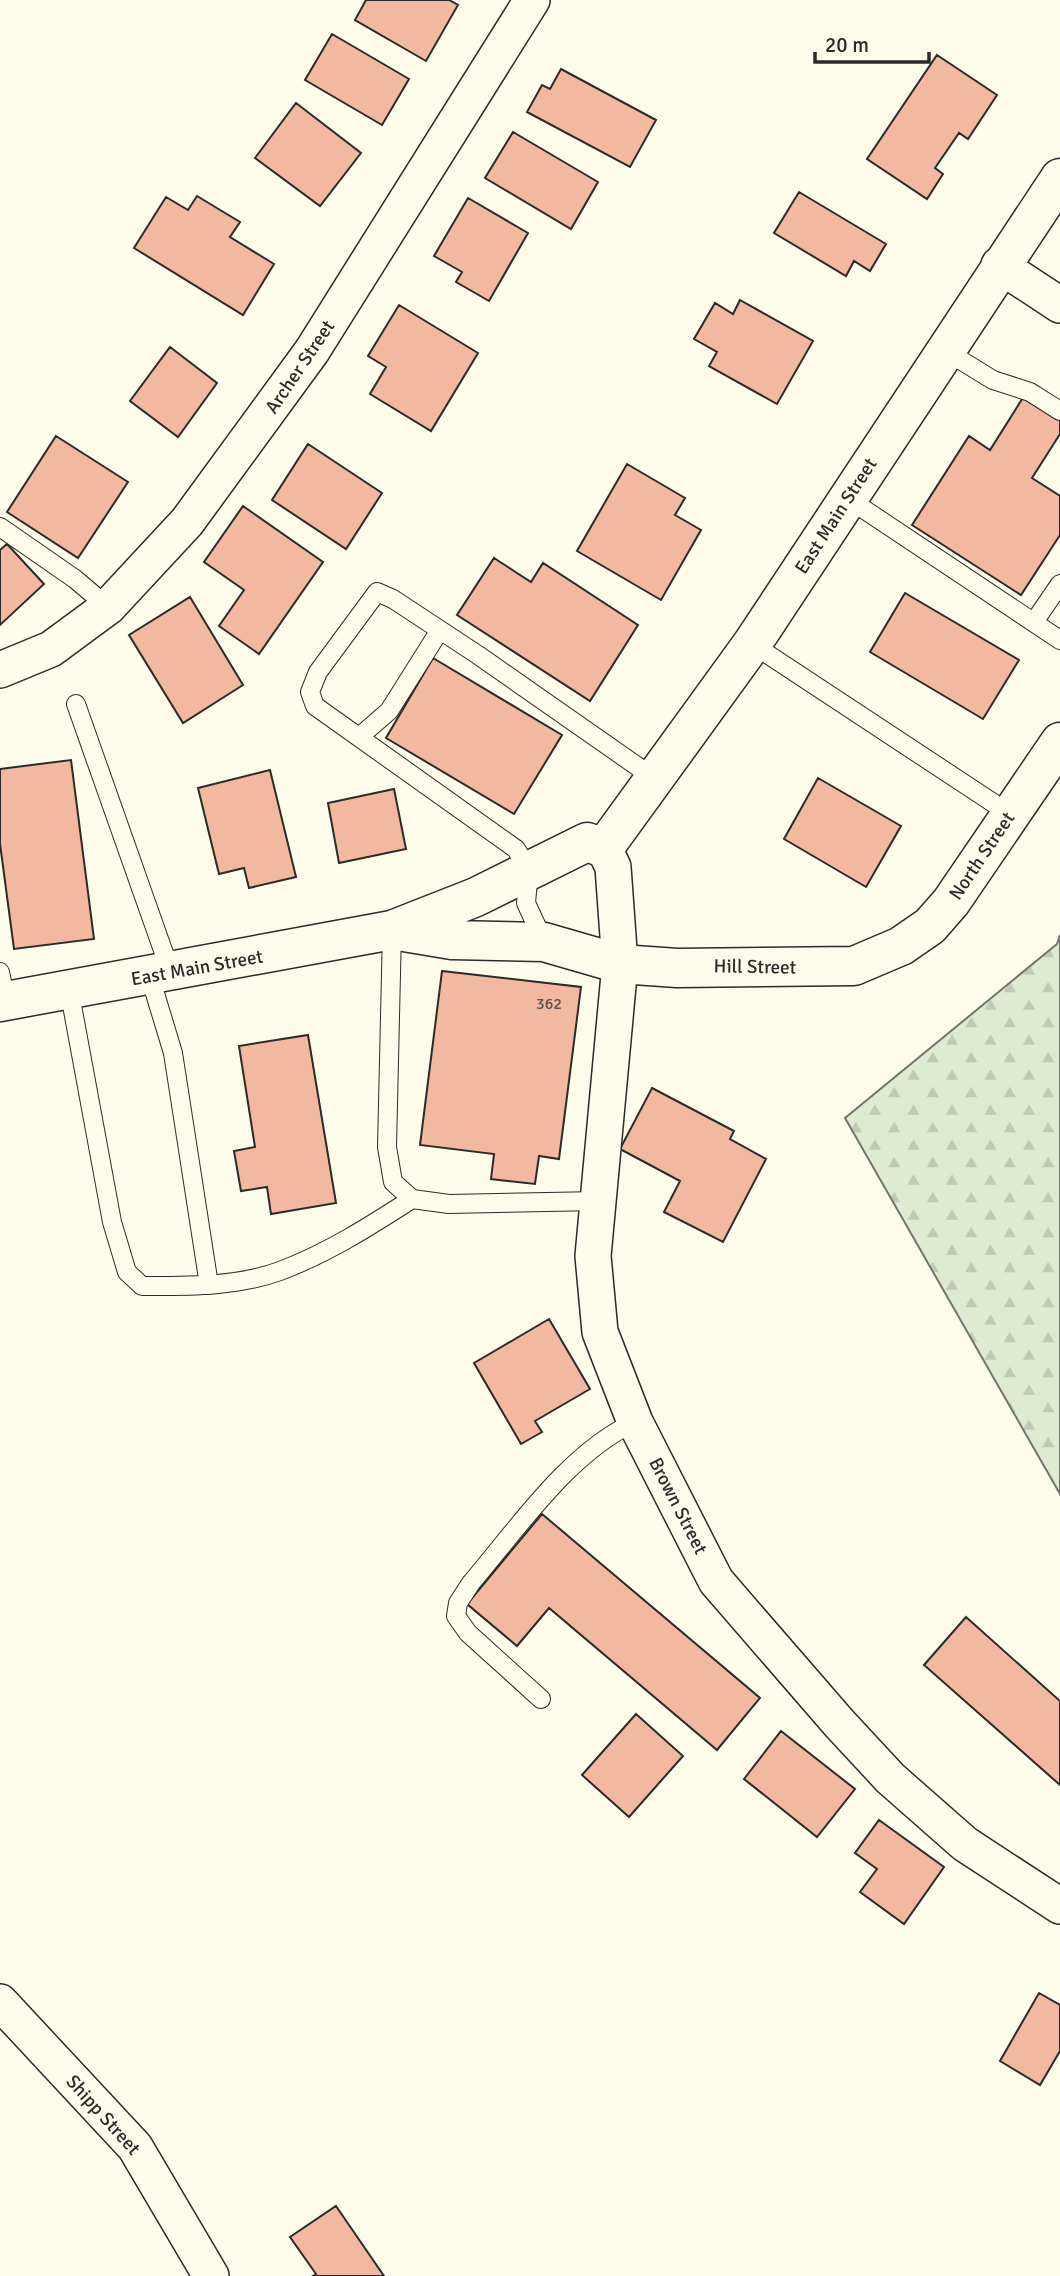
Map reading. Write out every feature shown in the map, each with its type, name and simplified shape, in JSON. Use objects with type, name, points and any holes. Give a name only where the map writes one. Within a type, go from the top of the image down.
[{"type":"main road","name":"East Main Street","points":[[2,991],[69,989],[160,975],[392,930],[476,897],[587,842],[604,848],[752,644],[999,265],[1060,178]]},
{"type":"main road","name":"North Street","points":[[887,952],[930,926],[951,902],[1060,742]]},
{"type":"main road","name":"East Main Street","points":[[392,930],[452,940],[544,942],[620,964]]},
{"type":"main road","name":"Hill Street","points":[[620,964],[677,968],[813,968],[854,966],[887,952]]},
{"type":"street","name":"Archer Street","points":[[0,670],[51,649],[108,607],[187,522],[313,351],[532,0]]},
{"type":"street","points":[[999,265],[1060,305]]},
{"type":"street","points":[[604,848],[613,867],[620,964]]},
{"type":"street","name":"Brown Street","points":[[620,964],[593,1256],[600,1332],[635,1422],[716,1581],[839,1723],[890,1777],[964,1844],[1060,1906]]},
{"type":"street","name":"Shipp Street","points":[[0,2002],[135,2147],[211,2276]]},
{"type":"lane","points":[[944,350],[993,380],[1030,392],[1060,411]]},
{"type":"lane","points":[[847,498],[1060,640]]},
{"type":"lane","points":[[0,527],[75,579],[108,607]]},
{"type":"lane","points":[[1034,622],[1060,584]]},
{"type":"lane","points":[[544,942],[526,903],[529,870],[516,849],[315,706],[310,692],[318,672],[377,593],[393,599],[440,630],[654,778]]},
{"type":"lane","points":[[359,737],[389,711],[440,630]]},
{"type":"lane","points":[[752,644],[1010,814]]},
{"type":"lane","points":[[76,704],[160,975],[209,1285]]},
{"type":"lane","points":[[392,930],[387,1147],[393,1182],[412,1199],[449,1204],[598,1201]]},
{"type":"lane","points":[[69,989],[112,1222],[127,1272],[142,1286],[209,1285],[279,1272],[348,1240],[412,1199]]},
{"type":"lane","points":[[541,1699],[468,1633],[456,1616],[458,1603],[480,1573],[579,1460],[609,1434],[635,1422]]},
{"type":"green space","points":[[1060,935],[1060,1494],[845,1118],[1057,944]]},
{"type":"building","points":[[366,0],[449,0],[458,5],[426,61],[355,20]]},
{"type":"building","points":[[332,34],[409,79],[382,125],[305,80]]},
{"type":"building","points":[[937,55],[997,95],[968,139],[959,133],[935,168],[943,174],[927,199],[867,159]]},
{"type":"building","points":[[561,69],[656,120],[630,167],[527,112],[542,85],[550,89]]},
{"type":"building","points":[[296,103],[361,153],[320,206],[255,158]]},
{"type":"building","points":[[513,132],[598,182],[571,229],[485,178]]},
{"type":"building","points":[[799,192],[886,244],[870,271],[854,261],[846,276],[774,233]]},
{"type":"building","points":[[197,196],[240,222],[230,237],[274,264],[243,315],[134,248],[166,197],[188,210]]},
{"type":"building","points":[[468,198],[528,233],[489,301],[456,282],[462,272],[434,256]]},
{"type":"building","points":[[740,300],[813,341],[777,404],[709,366],[717,352],[694,339],[715,303],[733,314]]},
{"type":"building","points":[[399,305],[478,353],[431,431],[370,394],[386,367],[368,356]]},
{"type":"building","points":[[170,347],[217,383],[178,437],[130,401]]},
{"type":"building","points":[[1024,396],[1060,418],[1060,434],[1032,478],[1060,496],[1060,535],[1021,595],[912,525],[969,436],[990,450]]},
{"type":"building","points":[[56,436],[128,482],[78,558],[7,512]]},
{"type":"building","points":[[308,444],[382,493],[346,549],[272,500]]},
{"type":"building","points":[[627,464],[685,498],[675,515],[701,530],[661,600],[577,551]]},
{"type":"building","points":[[243,506],[323,562],[259,654],[219,626],[244,590],[204,562]]},
{"type":"building","points":[[7,544],[44,584],[0,625],[0,550]]},
{"type":"building","points":[[494,558],[531,582],[543,563],[638,625],[590,701],[457,615]]},
{"type":"building","points":[[905,593],[1019,660],[983,719],[870,652]]},
{"type":"building","points":[[190,597],[243,685],[183,723],[129,635]]},
{"type":"building","points":[[433,658],[562,735],[514,814],[386,738]]},
{"type":"building","points":[[71,760],[94,939],[14,949],[0,844],[0,769]]},
{"type":"building","points":[[270,770],[296,877],[249,888],[244,868],[219,874],[198,788]]},
{"type":"building","points":[[818,778],[901,826],[866,887],[784,839]]},
{"type":"building","points":[[394,789],[406,849],[339,863],[328,803]]},
{"type":"building","points":[[442,971],[581,987],[559,1159],[539,1156],[535,1184],[491,1179],[494,1154],[420,1145]]},
{"type":"building","points":[[308,1035],[336,1203],[271,1214],[267,1187],[241,1191],[234,1151],[255,1147],[239,1046]]},
{"type":"building","points":[[652,1088],[734,1131],[730,1139],[766,1159],[723,1242],[664,1212],[680,1181],[620,1149]]},
{"type":"building","points":[[549,1319],[590,1389],[535,1421],[542,1432],[521,1444],[474,1363]]},
{"type":"building","points":[[542,1514],[760,1698],[717,1750],[549,1608],[517,1646],[467,1604]]},
{"type":"building","points":[[966,1617],[1060,1701],[1060,1785],[924,1665]]},
{"type":"building","points":[[636,1714],[683,1756],[629,1817],[582,1775]]},
{"type":"building","points":[[781,1731],[855,1789],[817,1837],[744,1779]]},
{"type":"building","points":[[879,1820],[944,1867],[904,1924],[860,1892],[877,1869],[855,1853]]},
{"type":"building","points":[[1039,1993],[1060,2005],[1060,2051],[1040,2085],[1000,2061]]},
{"type":"building","points":[[336,2206],[384,2276],[313,2276],[316,2274],[290,2237]]}]
